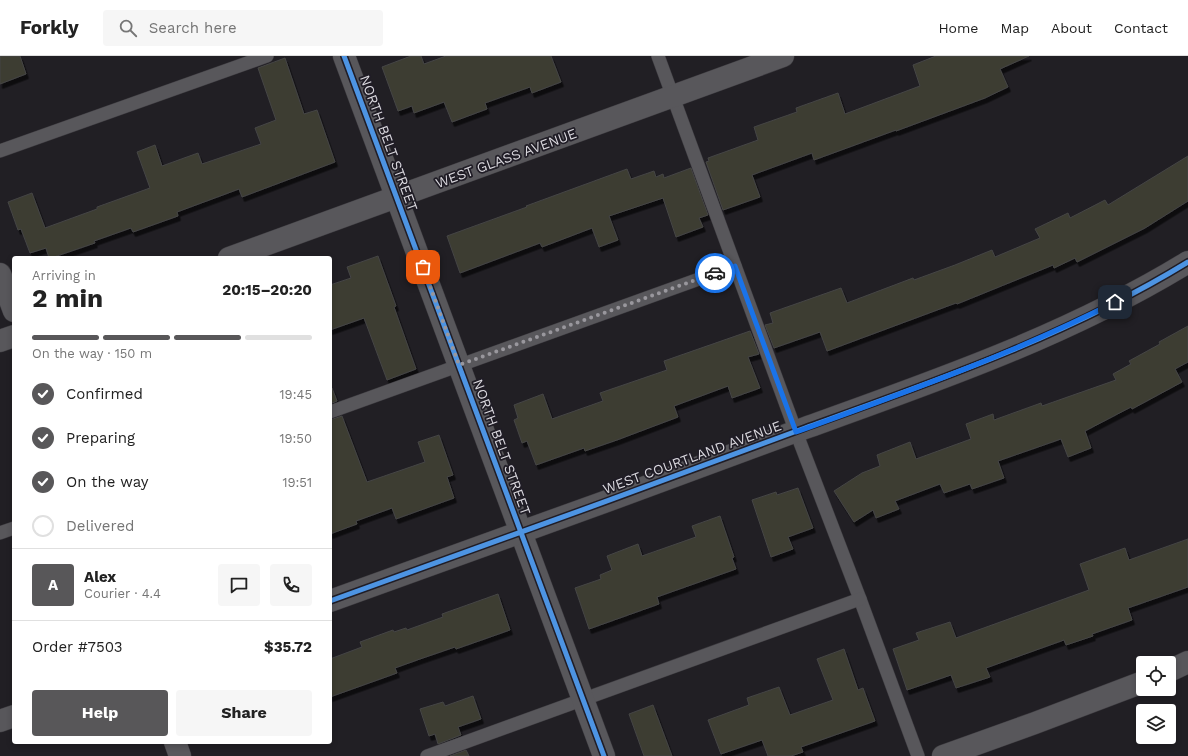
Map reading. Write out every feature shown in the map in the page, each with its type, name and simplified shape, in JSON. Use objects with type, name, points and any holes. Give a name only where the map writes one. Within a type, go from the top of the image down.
[{"type":"street","name":"NORTH BELT STREET","points":[[344,56],[604,756]]},
{"type":"street","name":"WEST GLASS AVENUE","points":[[235,256],[783,56]]},
{"type":"street","name":"WEST COURTLAND AVENUE","points":[[332,601],[796,432],[992,358],[1077,321],[1165,276],[1188,262]]},
{"type":"street","points":[[0,274],[12,306]]},
{"type":"street","points":[[0,341],[12,337]]},
{"type":"street","points":[[1176,668],[1188,662]]},
{"type":"street","points":[[943,756],[1136,685]]},
{"type":"street","points":[[0,721],[12,717]]},
{"type":"street","points":[[176,744],[180,756]]},
{"type":"lane","points":[[0,151],[267,56]]},
{"type":"lane","points":[[658,56],[796,432],[918,756]]},
{"type":"lane","points":[[332,411],[735,266]]},
{"type":"lane","points":[[0,533],[12,529]]},
{"type":"lane","points":[[427,756],[860,599]]},
{"type":"building","points":[[0,56],[20,56],[26,74],[0,84]]},
{"type":"building","points":[[411,56],[421,56],[424,64],[446,56],[551,56],[561,82],[532,93],[530,87],[485,103],[487,109],[452,122],[444,102],[414,113],[412,106],[398,111],[382,67]]},
{"type":"building","points":[[936,56],[1029,56],[1000,69],[1008,87],[985,98],[814,160],[812,153],[752,175],[760,197],[723,210],[706,162],[709,161],[708,158],[758,140],[754,127],[797,112],[796,108],[838,93],[845,114],[920,86],[913,65]]},
{"type":"building","points":[[285,58],[304,114],[317,110],[335,162],[242,197],[239,189],[177,212],[178,216],[133,232],[131,228],[94,241],[95,243],[57,256],[48,256],[46,248],[30,253],[21,229],[18,230],[8,202],[32,193],[45,228],[150,188],[137,152],[155,145],[162,166],[198,153],[202,164],[261,144],[255,128],[276,120],[258,68]]},
{"type":"building","points":[[1188,156],[1188,201],[1145,228],[1077,262],[1075,258],[1054,268],[1053,265],[957,304],[956,303],[827,351],[820,332],[774,348],[765,325],[773,323],[770,313],[841,288],[847,303],[913,278],[914,280],[992,250],[995,257],[1040,238],[1035,229],[1068,213],[1070,218],[1105,200],[1108,205]]},
{"type":"building","points":[[691,168],[708,215],[699,218],[703,227],[676,237],[663,198],[609,216],[618,240],[599,247],[592,228],[542,247],[540,243],[460,273],[447,236],[627,169],[631,179],[654,171],[656,177],[663,174],[664,178]]},
{"type":"building","points":[[378,256],[416,369],[387,380],[364,318],[332,329],[332,284],[351,278],[347,267]]},
{"type":"building","points":[[1188,326],[1188,362],[1175,369],[1182,382],[1132,409],[1131,407],[1085,431],[1091,448],[1068,457],[1061,439],[998,461],[1004,478],[972,489],[970,484],[944,493],[940,484],[895,501],[899,509],[876,518],[873,510],[854,522],[834,491],[862,473],[880,466],[877,455],[910,442],[916,459],[971,439],[966,424],[993,414],[994,420],[1041,403],[1042,406],[1116,380],[1113,374],[1131,364],[1129,361]]},
{"type":"building","points":[[750,331],[759,354],[748,357],[760,388],[732,398],[728,386],[674,406],[678,417],[585,451],[584,448],[536,465],[527,441],[522,443],[514,420],[518,418],[514,405],[543,394],[552,419],[603,401],[600,393],[667,370],[664,361]]},
{"type":"building","points":[[332,388],[337,401],[332,403]]},
{"type":"building","points":[[342,416],[367,482],[425,462],[418,442],[439,435],[453,475],[447,477],[454,498],[396,519],[392,508],[356,521],[357,524],[332,533],[332,419]]},
{"type":"building","points":[[798,488],[813,528],[788,537],[793,549],[771,557],[752,500],[776,492],[777,495]]},
{"type":"building","points":[[720,516],[734,557],[732,558],[736,569],[657,597],[659,604],[589,629],[575,588],[601,579],[600,575],[612,570],[607,556],[638,544],[642,556],[696,537],[692,526]]},
{"type":"building","points":[[1188,539],[1188,587],[1128,608],[1132,620],[1066,645],[1064,640],[986,668],[990,677],[956,688],[951,675],[907,690],[893,649],[919,640],[916,633],[950,622],[956,638],[1089,590],[1080,564],[1125,548],[1129,560]]},
{"type":"building","points":[[498,594],[510,630],[395,668],[397,673],[332,696],[332,658],[362,647],[360,642],[393,630],[394,632],[406,628],[407,630],[443,617],[442,614]]},
{"type":"building","points":[[844,649],[858,690],[863,688],[875,721],[801,747],[803,752],[791,756],[768,756],[762,740],[721,754],[708,720],[749,705],[747,698],[779,687],[790,715],[833,700],[817,659]]},
{"type":"building","points":[[473,696],[481,719],[458,727],[461,735],[438,744],[435,734],[429,736],[420,709],[443,702],[445,706]]},
{"type":"building","points":[[653,705],[672,756],[644,756],[629,714]]},
{"type":"building","points":[[466,750],[469,756],[450,756]]},
{"type":"cycle path","points":[[344,56],[604,756]]},
{"type":"cycle path","points":[[332,600],[627,494],[1001,355],[1096,312],[1143,288],[1188,262]]},
{"type":"way so far","points":[[423,267],[459,365],[715,273]]},
{"type":"route","points":[[715,273],[735,266],[796,432],[992,358],[1077,321],[1115,302]]}]
